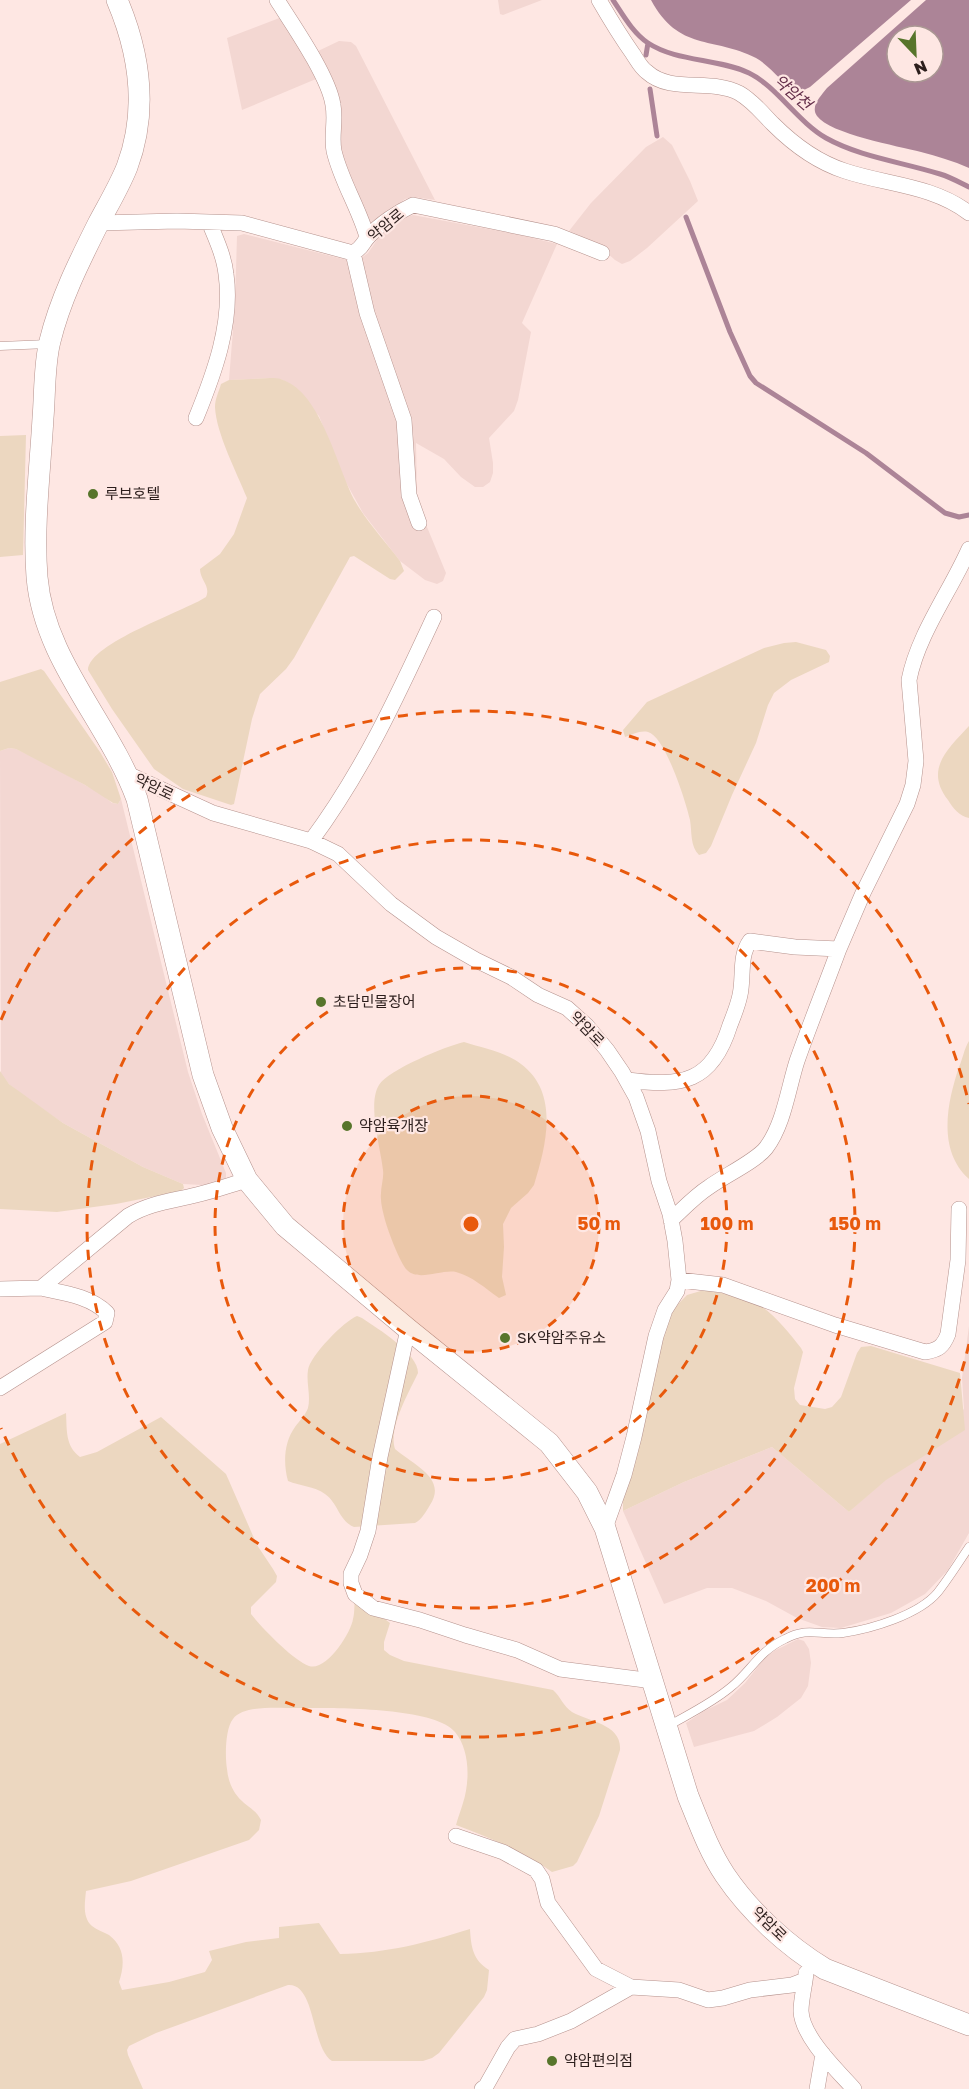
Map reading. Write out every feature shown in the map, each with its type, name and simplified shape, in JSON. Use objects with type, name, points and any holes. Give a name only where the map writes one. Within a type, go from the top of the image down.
[{"type":"street","name":"약암로","points":[[117,0],[129,27],[136,55],[140,83],[140,113],[128,165],[66,291],[49,344],[36,525],[37,580],[44,613],[56,648],[72,681],[116,750],[137,799],[203,1075],[222,1128],[247,1180],[285,1226],[549,1443],[586,1492],[605,1528],[688,1796],[704,1835],[725,1875],[752,1908],[807,1958],[825,1969],[969,2025]]},
{"type":"street","points":[[277,0],[329,90],[334,111],[334,151],[367,237]]},
{"type":"street","points":[[599,0],[616,31],[645,72],[655,78],[667,82],[712,85],[738,92],[757,106],[792,142],[818,161],[844,171],[918,188],[956,203],[969,213]]},
{"type":"street","name":"약암로","points":[[353,253],[362,248],[367,237],[403,209],[412,205],[554,234],[602,253]]},
{"type":"street","points":[[196,418],[208,390],[226,320],[226,273],[221,249],[209,222]]},
{"type":"street","points":[[99,223],[242,223],[353,253],[367,313],[404,420],[409,495],[419,523]]},
{"type":"street","points":[[671,1220],[705,1189],[752,1160],[765,1149],[773,1136],[797,1062],[839,949],[863,893],[907,804],[913,784],[916,760],[909,680],[911,668],[919,645],[969,549]]},
{"type":"street","points":[[311,840],[345,793],[373,746],[434,617]]},
{"type":"street","name":"약암로","points":[[128,774],[213,813],[311,840],[338,854],[391,904],[436,937],[511,977],[538,995],[567,1008],[607,1050],[636,1097],[648,1131],[671,1220],[679,1280]]},
{"type":"street","points":[[627,1080],[654,1083],[678,1081],[702,1073],[715,1060],[723,1046],[741,994],[745,949],[750,941],[795,947],[839,949]]},
{"type":"street","points":[[41,1288],[140,1208],[217,1190],[247,1180]]},
{"type":"street","points":[[605,1528],[624,1475],[656,1336],[664,1310],[677,1291],[679,1280],[723,1285],[835,1325],[925,1352],[934,1350],[944,1344],[948,1334],[958,1260],[959,1209]]},
{"type":"street","points":[[0,1288],[41,1288],[79,1296],[99,1305],[107,1313],[105,1322],[0,1388]]},
{"type":"street","points":[[408,1329],[380,1457],[368,1531],[351,1574],[351,1583],[356,1594],[373,1608],[517,1650],[560,1669],[653,1681]]},
{"type":"street","points":[[456,1836],[503,1852],[536,1870],[542,1879],[548,1903],[596,1969],[631,1987],[679,1990],[708,2000],[805,1980]]},
{"type":"street","points":[[807,1958],[801,2011],[803,2020],[807,2031],[823,2054],[854,2089]]},
{"type":"street","points":[[482,2089],[486,2086],[508,2046],[515,2039],[538,2034],[571,2021],[631,1987]]},
{"type":"street","points":[[817,2089],[823,2054]]},
{"type":"lane","points":[[0,346],[49,344]]},
{"type":"lane","points":[[667,1727],[731,1687],[753,1662],[782,1640],[808,1631],[840,1634],[869,1628],[904,1615],[926,1603],[937,1593],[969,1547]]},
{"type":"shaded area","points":[[498,0],[542,0],[503,15],[500,14]]},
{"type":"shaded area","points":[[651,0],[911,0],[810,87],[800,92],[756,58],[740,51],[698,40],[673,28],[662,17]]},
{"type":"shaded area","points":[[926,0],[969,0],[969,168],[933,155],[881,143],[836,128],[817,116],[815,109],[817,101],[827,88],[885,36],[885,84],[945,84],[945,24],[899,24]]},
{"type":"shaded area","points":[[282,17],[316,79],[242,110],[227,38]]},
{"type":"shaded area","points":[[339,41],[351,42],[356,46],[435,200],[414,197],[405,199],[374,225],[370,224],[343,161],[316,52]]},
{"type":"shaded area","points":[[663,137],[672,145],[698,201],[647,248],[622,264],[596,243],[569,231],[591,203],[646,147]]},
{"type":"shaded area","points":[[413,215],[557,244],[522,323],[531,332],[518,400],[514,411],[489,438],[493,463],[490,482],[483,487],[475,487],[461,477],[444,459],[416,443],[417,496],[420,510],[446,573],[443,581],[437,584],[425,580],[400,561],[363,513],[343,477],[319,416],[283,380],[269,378],[229,380],[235,305],[237,236],[244,234],[347,260],[360,259],[368,253],[381,234],[404,218]]},
{"type":"shaded area","points":[[281,379],[296,388],[308,400],[318,415],[355,501],[400,561],[404,571],[395,580],[390,579],[354,556],[350,557],[294,658],[260,694],[252,719],[234,804],[231,805],[183,789],[154,769],[88,670],[92,660],[120,639],[206,597],[207,590],[200,569],[220,554],[234,534],[247,498],[219,429],[215,407],[216,398],[221,384],[229,380]]},
{"type":"shaded area","points":[[26,435],[23,555],[0,557],[0,436]]},
{"type":"shaded area","points":[[796,642],[826,650],[830,656],[829,662],[791,680],[774,693],[756,743],[711,846],[706,853],[699,855],[693,843],[690,820],[679,785],[661,745],[655,736],[648,732],[639,732],[625,737],[623,730],[647,702],[764,648]]},
{"type":"shaded area","points":[[41,669],[112,772],[121,799],[118,804],[16,749],[9,748],[0,751],[0,682]]},
{"type":"shaded area","points":[[969,726],[969,818],[959,814],[952,806],[941,789],[938,779],[939,769],[947,751]]},
{"type":"shaded area","points":[[9,748],[16,749],[49,765],[101,794],[112,803],[118,804],[121,799],[188,1072],[226,1178],[202,1185],[183,1184],[143,1167],[63,1123],[24,1096],[1,1074],[0,751]]},
{"type":"shaded area","points":[[969,1041],[969,1179],[952,1154],[948,1111],[955,1081]]},
{"type":"shaded area","points":[[464,1042],[501,1053],[521,1064],[533,1076],[541,1090],[545,1105],[547,1121],[543,1154],[534,1185],[511,1208],[503,1224],[502,1277],[506,1295],[499,1298],[473,1280],[456,1272],[417,1275],[407,1270],[391,1239],[381,1203],[383,1170],[374,1115],[374,1103],[379,1085],[384,1079],[405,1066],[444,1048]]},
{"type":"shaded area","points":[[0,1071],[9,1084],[63,1123],[143,1167],[183,1184],[184,1188],[181,1191],[116,1204],[57,1212],[0,1209]]},
{"type":"shaded area","points":[[704,1290],[754,1302],[774,1317],[791,1336],[803,1352],[794,1388],[795,1399],[800,1405],[825,1409],[832,1407],[841,1397],[857,1353],[861,1347],[871,1346],[960,1373],[965,1430],[886,1480],[849,1512],[772,1447],[684,1482],[623,1511],[623,1498],[660,1343],[673,1309],[687,1295]]},
{"type":"shaded area","points":[[357,1316],[396,1342],[416,1365],[418,1373],[400,1410],[394,1431],[395,1449],[426,1472],[435,1487],[430,1505],[422,1518],[415,1523],[354,1527],[345,1521],[325,1494],[288,1481],[285,1467],[287,1446],[291,1433],[308,1408],[310,1364],[328,1340]]},
{"type":"shaded area","points":[[969,1326],[969,1533],[948,1570],[925,1594],[891,1613],[841,1628],[822,1627],[797,1618],[766,1601],[732,1588],[707,1588],[664,1604],[623,1511],[684,1482],[772,1447],[849,1512],[964,1409],[962,1378]]},
{"type":"shaded area","points":[[66,1413],[69,1442],[80,1457],[97,1452],[161,1417],[226,1474],[257,1545],[277,1576],[276,1582],[251,1607],[251,1614],[278,1643],[302,1663],[316,1666],[323,1663],[337,1650],[351,1625],[355,1596],[390,1623],[384,1650],[390,1655],[404,1661],[553,1690],[572,1712],[603,1725],[616,1734],[620,1750],[599,1816],[577,1862],[573,1866],[552,1872],[518,1851],[456,1825],[468,1776],[466,1757],[460,1739],[455,1732],[443,1724],[426,1717],[379,1710],[270,1708],[244,1711],[233,1719],[228,1729],[226,1764],[228,1778],[234,1791],[261,1820],[259,1830],[249,1840],[131,1881],[86,1891],[85,1909],[89,1922],[109,1935],[121,1950],[123,1962],[119,1982],[122,1990],[169,1982],[205,1972],[212,1960],[209,1951],[246,1942],[279,1938],[279,1927],[319,1923],[340,1954],[374,1952],[406,1946],[470,1929],[476,1957],[489,1970],[487,1990],[484,1997],[439,2053],[432,2058],[423,2061],[332,2061],[325,2054],[320,2043],[304,1994],[297,1987],[288,1985],[156,2033],[129,2046],[128,2055],[143,2089],[0,2089],[0,1444]]},
{"type":"shaded area","points":[[798,1639],[804,1641],[809,1649],[811,1663],[808,1686],[801,1698],[754,1731],[694,1747],[686,1723],[727,1700],[745,1683],[763,1660],[774,1651]]},
{"type":"waterway","name":"약암천","points":[[613,0],[633,29],[648,43],[672,54],[737,68],[749,73],[768,86],[806,123],[839,145],[867,155],[944,175],[969,187]]},
{"type":"waterway","points":[[646,55],[648,43]]},
{"type":"waterway","points":[[650,89],[657,136]]},
{"type":"waterway","points":[[686,217],[730,332],[750,376],[756,383],[866,453],[945,513],[959,517],[969,515]]},
{"type":"place","name":"루브호텔","points":[[93,494]]},
{"type":"place","name":"초담민물장어","points":[[321,1002]]},
{"type":"place","name":"약암육개장","points":[[347,1126]]},
{"type":"place","name":"SK약암주유소","points":[[505,1338]]},
{"type":"place","name":"약암편의점","points":[[552,2061]]}]
